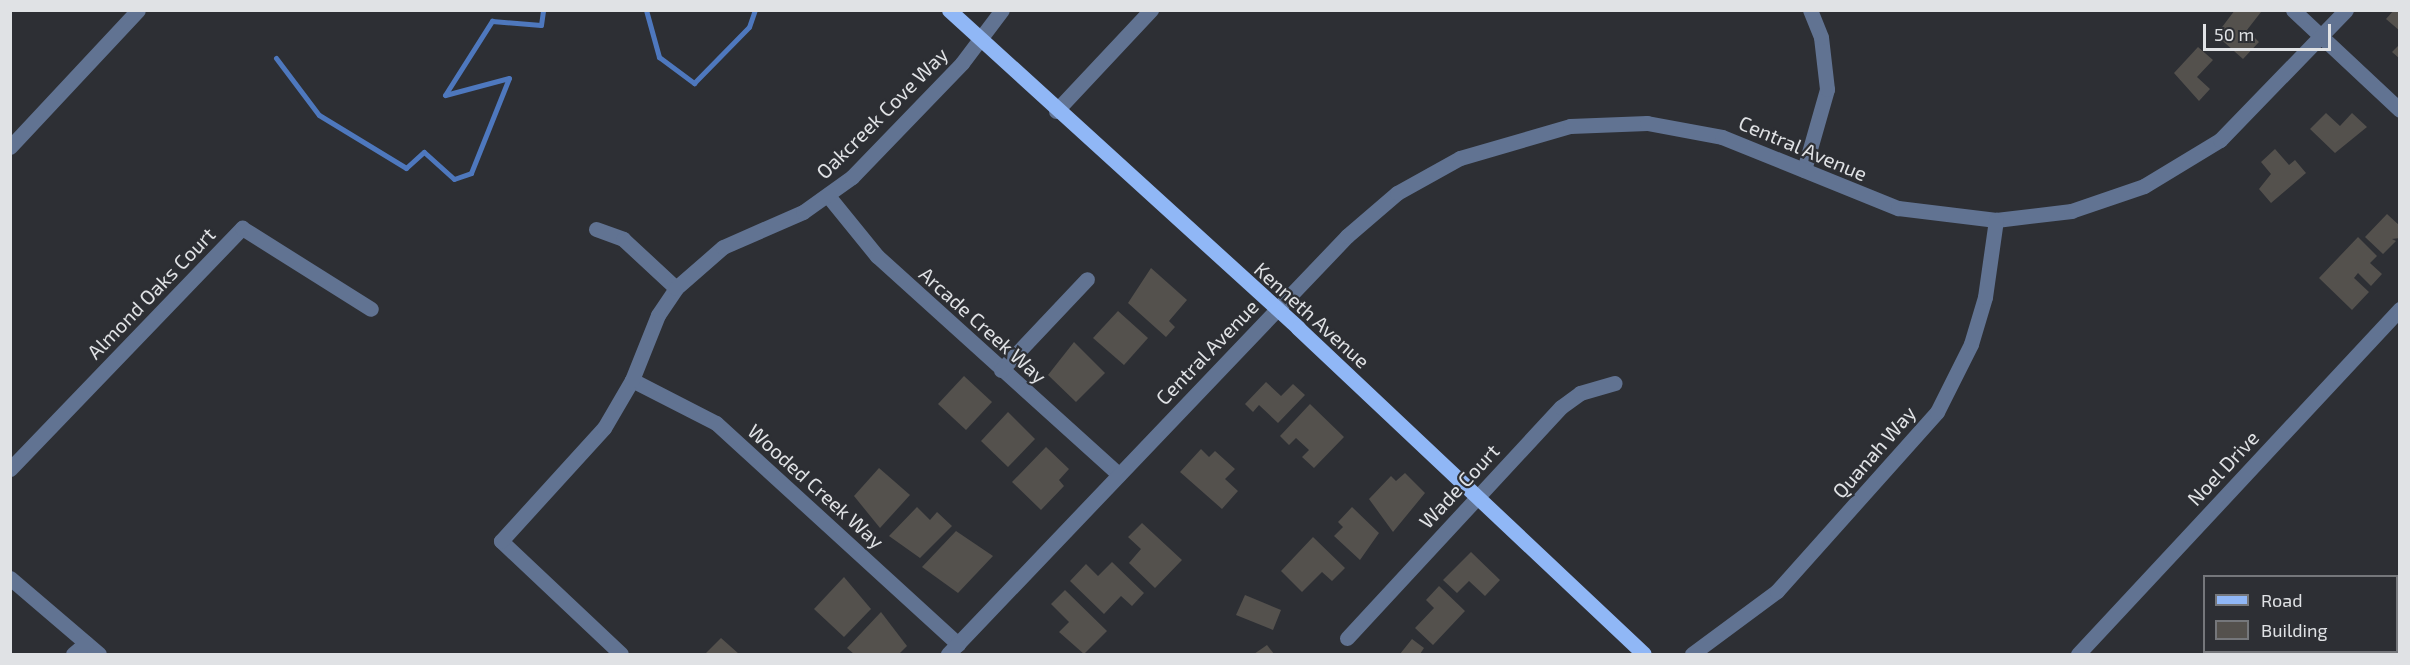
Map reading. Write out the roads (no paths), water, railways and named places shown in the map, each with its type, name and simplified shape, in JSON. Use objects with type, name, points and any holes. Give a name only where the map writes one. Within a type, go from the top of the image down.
[{"type":"main road","name":"Kenneth Avenue","points":[[949,10],[1056,111],[1277,309],[1644,654]]},
{"type":"street","points":[[10,147],[138,10]]},
{"type":"street","name":"Oakcreek Cove Way","points":[[621,654],[501,541],[604,428],[632,380],[658,315],[676,288],[723,247],[829,196],[962,63],[1002,10]]},
{"type":"street","points":[[1056,111],[1151,10]]},
{"type":"street","points":[[1804,170],[1827,89],[1821,37],[1810,10]]},
{"type":"street","points":[[2293,10],[2400,110]]},
{"type":"street","name":"Central Avenue","points":[[953,649],[1347,236],[1398,194],[1460,158],[1532,133],[1608,123],[1666,126],[1722,137],[1898,207],[1996,220],[2108,201],[2178,168],[2249,114],[2346,10]]},
{"type":"street","name":"Arcade Creek Way","points":[[829,196],[877,256],[1119,476]]},
{"type":"street","name":"Quanah Way","points":[[1692,654],[1777,591],[1937,412],[1971,344],[1986,297],[1996,220]]},
{"type":"street","name":"Almond Oaks Court","points":[[10,469],[242,228],[370,309]]},
{"type":"street","points":[[596,229],[623,239],[676,288]]},
{"type":"street","points":[[1000,370],[1087,279]]},
{"type":"street","name":"Noel Drive","points":[[2078,654],[2400,309]]},
{"type":"street","name":"Wooded Creek Way","points":[[632,380],[716,423],[953,649]]},
{"type":"street","name":"Wade Court","points":[[1347,638],[1570,399],[1615,383]]},
{"type":"street","points":[[10,578],[99,654]]},
{"type":"street","points":[[73,654],[86,643]]},
{"type":"waterway","points":[[276,58],[319,115],[406,168],[424,152],[454,179],[471,173],[509,78],[445,95],[492,21],[541,25],[543,10]]},
{"type":"waterway","points":[[646,10],[659,57],[694,83],[749,27],[755,10]]}]
